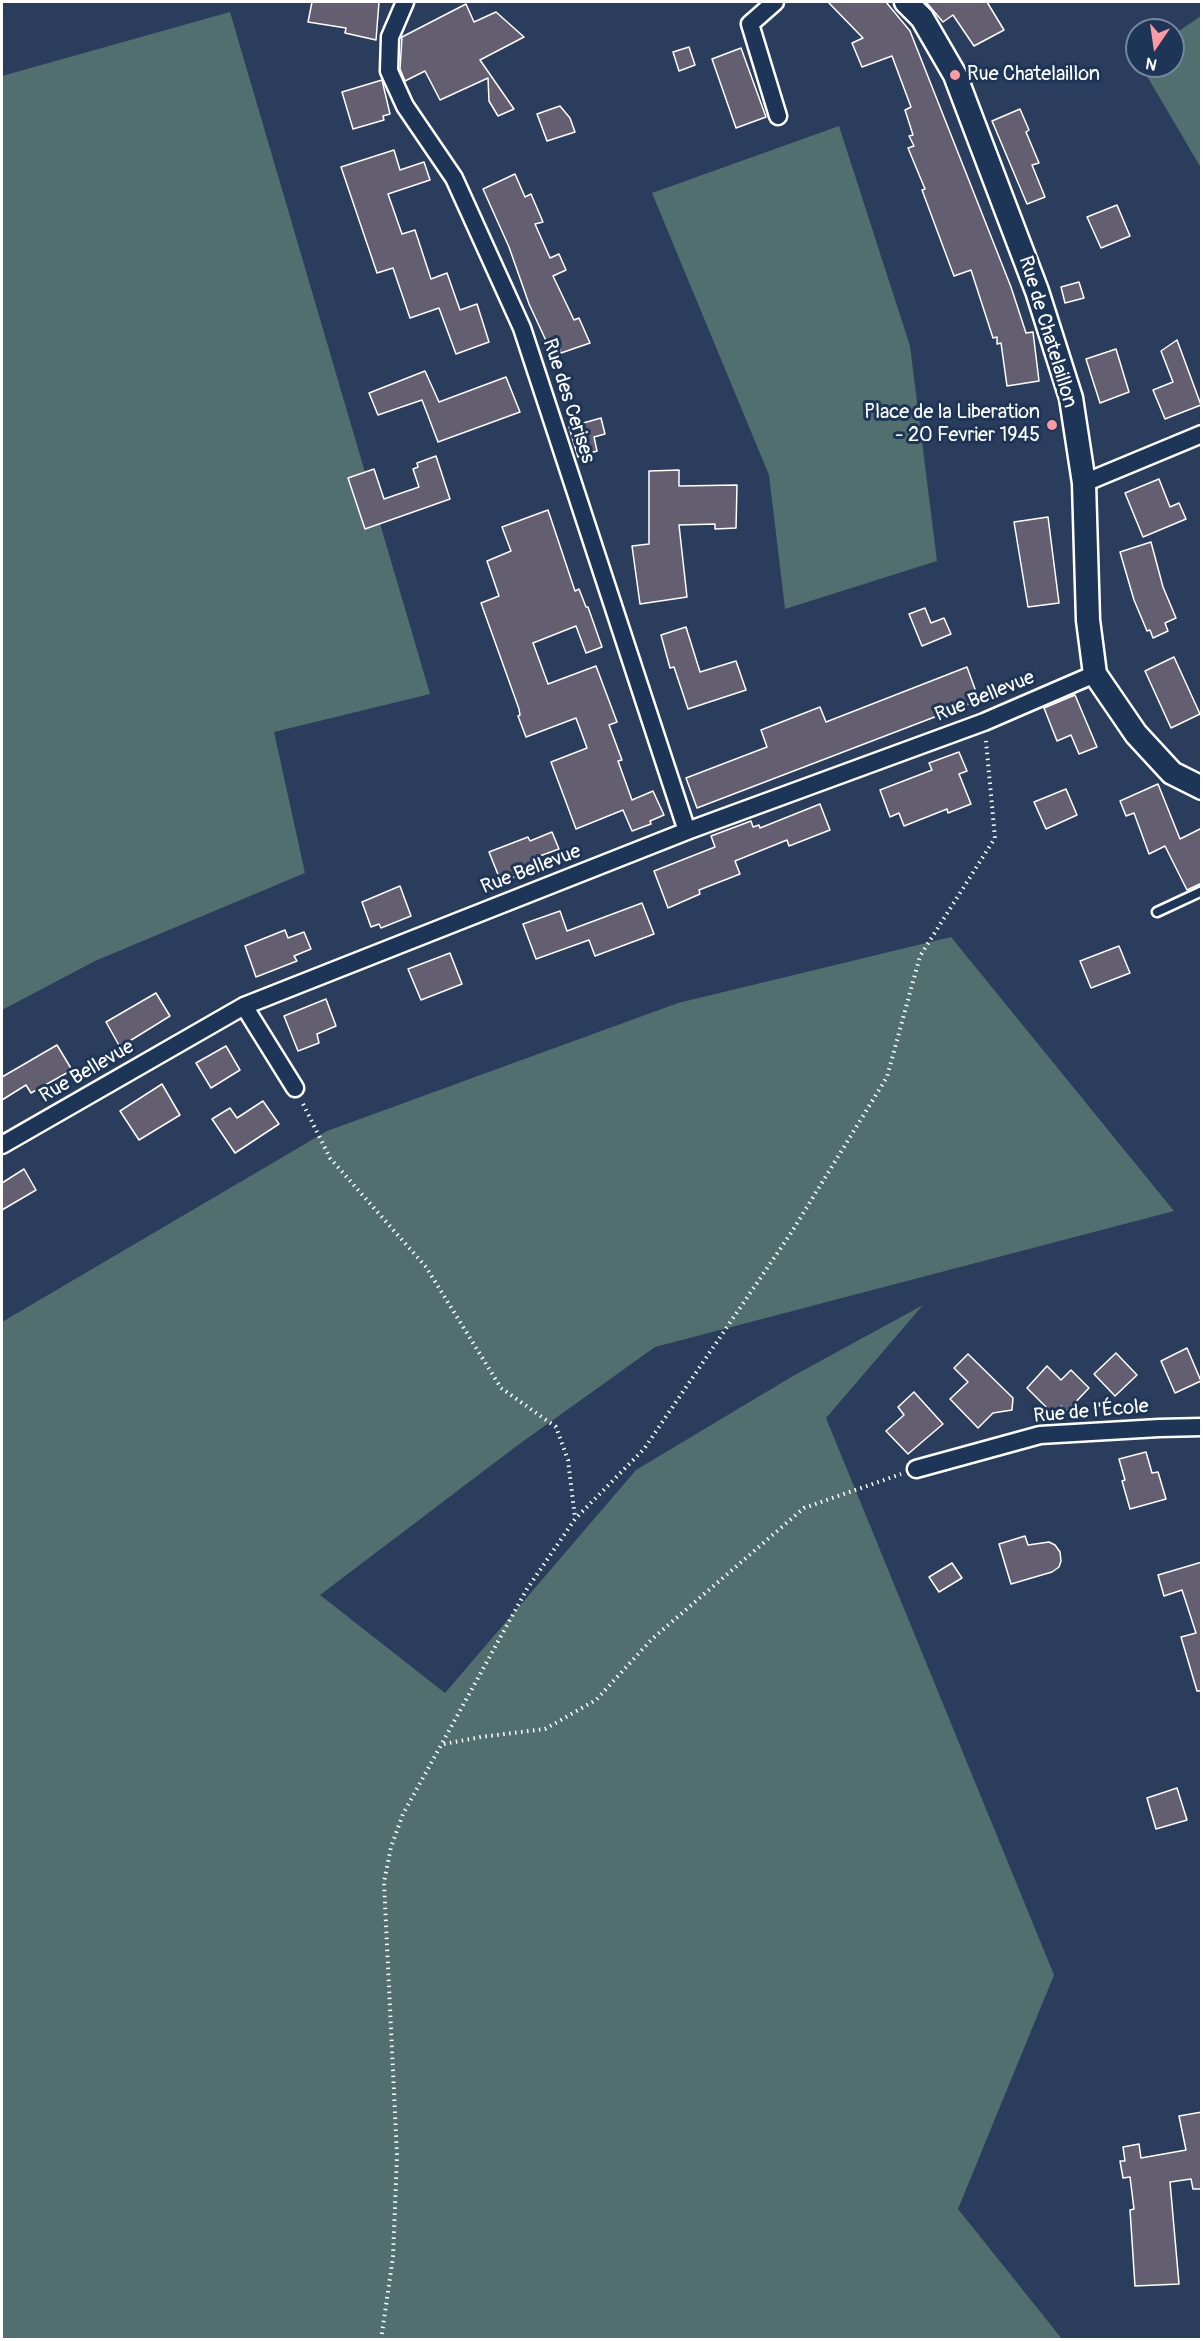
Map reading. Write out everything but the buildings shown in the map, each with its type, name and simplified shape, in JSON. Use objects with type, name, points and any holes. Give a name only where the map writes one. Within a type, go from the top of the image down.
[{"type":"main road","name":"Rue de Chatelaillon","points":[[906,2],[922,18],[955,75],[1037,291],[1071,398],[1084,483],[1088,620],[1095,674],[1143,742],[1172,773],[1202,788]]},
{"type":"street","name":"Rue des Cerises","points":[[405,2],[390,37],[389,71],[405,106],[454,178],[522,328],[687,831]]},
{"type":"street","points":[[776,2],[750,24],[778,116]]},
{"type":"street","points":[[1084,483],[1202,434]]},
{"type":"street","name":"Rue Bellevue","points":[[2,1145],[244,1005],[687,831],[984,722],[1095,674]]},
{"type":"street","points":[[244,1005],[295,1088]]},
{"type":"street","name":"Rue de l'École","points":[[916,1469],[1040,1435],[1202,1427]]},
{"type":"lane","points":[[1157,912],[1202,891]]},
{"type":"path","points":[[381,2340],[393,2257],[397,2155],[384,1882],[391,1846],[403,1814],[527,1589],[575,1519],[644,1449],[791,1233],[887,1077],[920,956],[995,838],[984,722]]},
{"type":"path","points":[[295,1088],[330,1158],[426,1267],[501,1388],[556,1427],[568,1460],[575,1519]]},
{"type":"path","points":[[443,1745],[481,1737],[544,1729],[596,1700],[651,1639],[804,1508],[916,1469]]},
{"type":"green space","points":[[230,12],[430,694],[274,732],[305,873],[95,961],[2,1010],[2,76]]},
{"type":"green space","points":[[1201,16],[1201,168],[1148,78],[1185,78],[1185,27]]},
{"type":"green space","points":[[839,126],[910,346],[937,561],[785,609],[769,475],[652,193]]},
{"type":"green space","points":[[951,937],[1174,1211],[655,1347],[518,1445],[320,1595],[445,1693],[636,1470],[793,1376],[923,1305],[826,1418],[1054,1975],[958,2209],[1062,2339],[2,2339],[2,1322],[327,1131],[678,1003]]},
{"type":"place","name":"Rue Chatelaillon","points":[[955,75]]},
{"type":"place","name":"Place de la Liberation - 20 Fevrier 1945","points":[[1052,425]]}]
